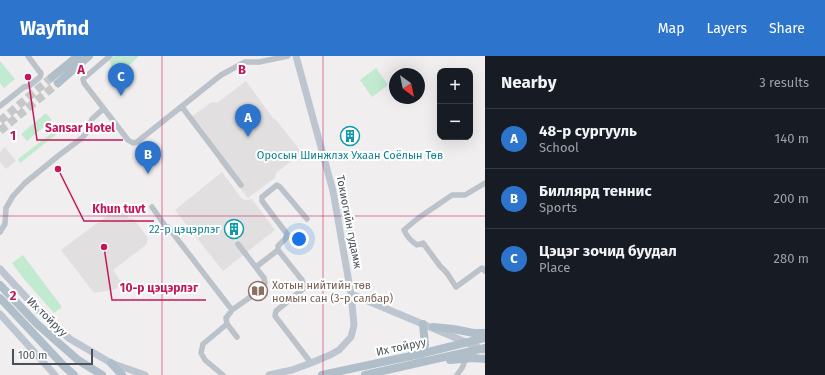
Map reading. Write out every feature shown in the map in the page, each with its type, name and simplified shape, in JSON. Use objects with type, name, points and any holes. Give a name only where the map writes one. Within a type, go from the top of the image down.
[{"type":"main road","points":[[78,56],[55,80],[89,56]]},
{"type":"main road","name":"Их тойруу","points":[[0,285],[37,324],[78,360],[102,375]]},
{"type":"main road","name":"Их тойруу","points":[[0,298],[74,375]]},
{"type":"main road","points":[[420,354],[426,345],[423,324]]},
{"type":"main road","points":[[433,328],[485,333]]},
{"type":"main road","name":"Их тойруу","points":[[322,375],[420,354],[485,338]]},
{"type":"main road","name":"Их тойруу","points":[[365,375],[380,374],[429,360],[484,350]]},
{"type":"main road","points":[[429,360],[485,359]]},
{"type":"main road","points":[[111,363],[122,375]]},
{"type":"street","points":[[0,106],[24,87],[29,86],[40,77],[41,73],[28,56]]},
{"type":"street","points":[[110,56],[83,79],[84,84],[128,140],[133,143],[137,142],[221,75],[245,62],[259,62],[288,56]]},
{"type":"street","name":"Токиогийн гудамж","points":[[269,375],[292,370],[339,350],[351,337],[354,325],[351,294],[333,191],[296,56]]},
{"type":"street","points":[[182,107],[241,185]]},
{"type":"street","points":[[0,232],[5,224],[6,208],[13,196],[25,183],[82,138],[87,132],[92,119],[103,108]]},
{"type":"street","points":[[485,183],[465,195],[452,195],[416,219],[404,230],[412,242],[418,245],[424,244],[456,287],[482,268],[485,271]]},
{"type":"street","points":[[256,267],[278,250],[278,246],[286,238],[287,234],[262,200],[262,197],[277,186],[280,187],[307,220]]},
{"type":"street","points":[[152,207],[166,227],[168,227],[232,310]]},
{"type":"street","points":[[237,337],[227,324],[226,318],[232,310],[264,287],[265,283],[265,280],[256,267],[238,244]]},
{"type":"street","points":[[278,250],[302,280],[304,285],[303,290],[277,309],[275,314],[311,363]]},
{"type":"street","points":[[0,270],[36,309],[70,339],[111,363],[145,375]]},
{"type":"street","points":[[351,294],[484,350]]},
{"type":"street","points":[[0,314],[55,375]]},
{"type":"street","points":[[223,375],[213,368],[200,353],[203,344],[227,324]]},
{"type":"street","points":[[457,375],[466,359]]},
{"type":"shaded area","points":[[246,81],[273,118],[302,153],[276,173],[275,178],[248,198],[219,162],[222,160],[191,117],[212,102],[217,103]]},
{"type":"shaded area","points":[[5,147],[16,161],[6,169],[0,162],[0,152]]},
{"type":"shaded area","points":[[222,172],[242,199],[252,199],[275,230],[223,271],[175,210]]},
{"type":"shaded area","points":[[120,206],[128,218],[134,219],[148,238],[146,245],[113,270],[123,284],[116,289],[94,293],[61,250]]},
{"type":"green space","points":[[115,56],[139,56],[117,77],[109,61]]},
{"type":"green space","points":[[0,61],[15,79],[4,88],[0,83]]},
{"type":"green space","points":[[376,68],[388,85],[372,97],[360,80]]},
{"type":"green space","points":[[46,113],[52,120],[27,141],[21,134]]},
{"type":"green space","points":[[65,123],[67,126],[20,163],[18,159]]},
{"type":"green space","points":[[341,197],[346,197],[348,200],[355,242],[353,245],[348,247],[340,209],[344,208]]},
{"type":"green space","points":[[23,255],[62,307],[54,313],[23,278],[12,263]]},
{"type":"tunnel","points":[[0,121],[52,77]]},
{"type":"tunnel","points":[[0,131],[58,83]]},
{"type":"place","name":"Sansar Hotel","points":[[28,77]]},
{"type":"place","name":"Цэцэг зочид буудал","points":[[121,96]]},
{"type":"place","name":"Оросын Шинжлэх Ухаан Соёлын Төв","points":[[350,136]]},
{"type":"place","name":"48-р сургууль","points":[[248,137]]},
{"type":"place","name":"Khun tuvt","points":[[58,169]]},
{"type":"place","name":"Биллярд теннис","points":[[148,174]]},
{"type":"place","name":"22-р цэцэрлэг","points":[[234,229]]},
{"type":"place","name":"10-р цэцэрлэг","points":[[104,247]]},
{"type":"place","name":"Хотын нийтийн төв номын сан (3-р салбар)","points":[[258,291]]}]
